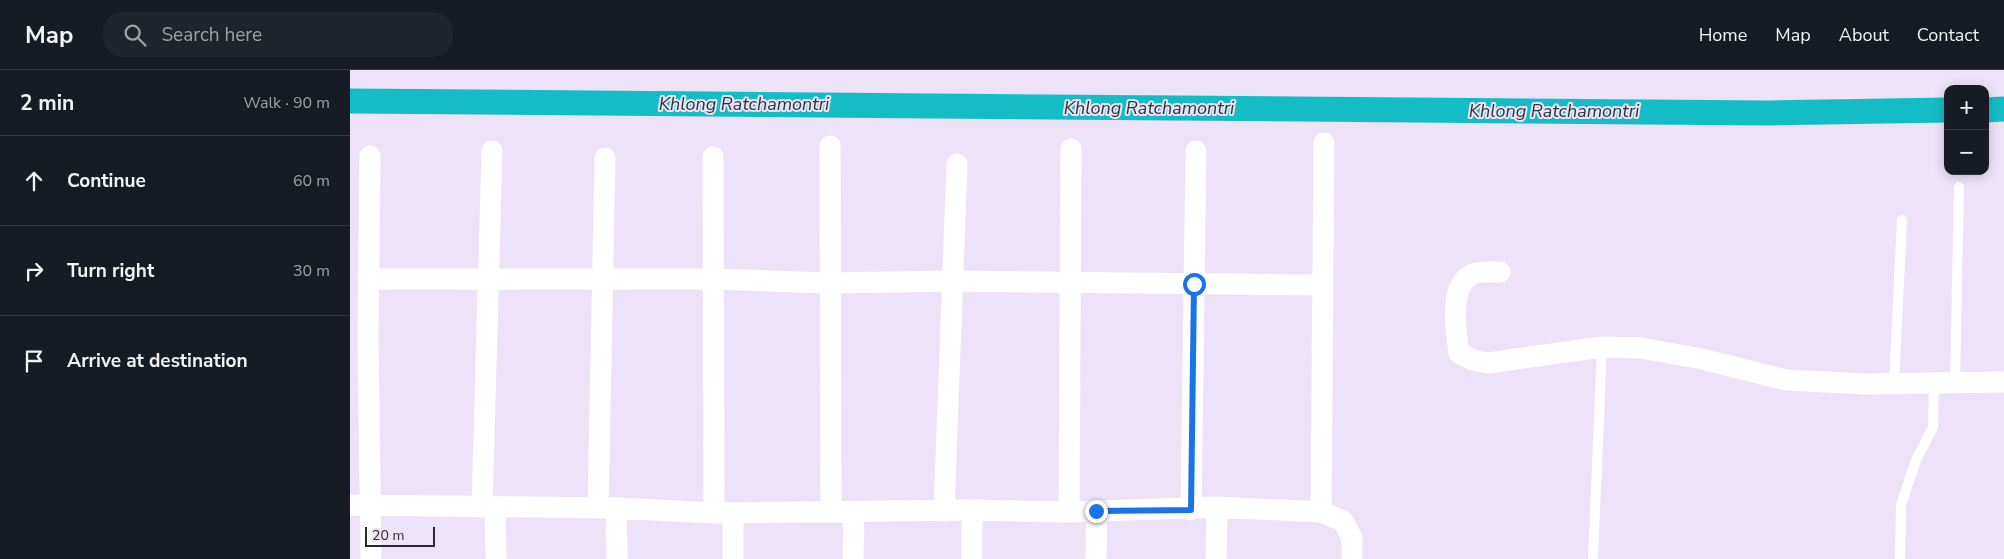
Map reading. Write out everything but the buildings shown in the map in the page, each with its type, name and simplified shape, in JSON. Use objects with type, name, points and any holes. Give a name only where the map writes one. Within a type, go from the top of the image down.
[{"type":"street","points":[[1321,512],[1324,143]]},
{"type":"street","points":[[830,146],[831,512]]},
{"type":"street","points":[[1068,512],[1071,149]]},
{"type":"street","points":[[1191,510],[1196,150]]},
{"type":"street","points":[[492,151],[488,279],[489,507],[496,559]]},
{"type":"street","points":[[370,156],[360,196],[368,279],[359,338],[372,506],[370,559]]},
{"type":"street","points":[[713,157],[714,279],[724,513],[733,559]]},
{"type":"street","points":[[605,158],[602,281],[607,508],[617,559]]},
{"type":"street","points":[[944,511],[956,164]]},
{"type":"street","points":[[1500,272],[1473,274],[1462,281],[1456,295],[1459,353],[1473,360],[1488,362],[1602,348],[1641,348],[1673,353],[1786,380],[1819,383],[2004,382]]},
{"type":"street","points":[[368,279],[602,281],[714,279],[830,283],[952,281],[1323,285]]},
{"type":"street","points":[[350,505],[607,508],[724,513],[972,510],[1068,512],[1217,508],[1321,512],[1343,521],[1352,538],[1352,559]]},
{"type":"street","points":[[1216,559],[1217,508]]},
{"type":"street","points":[[972,510],[972,559]]},
{"type":"street","points":[[1096,511],[1096,559]]},
{"type":"street","points":[[853,559],[854,512]]},
{"type":"lane","points":[[1955,382],[1959,188]]},
{"type":"lane","points":[[1894,383],[1902,220]]},
{"type":"lane","points":[[1593,559],[1602,348]]},
{"type":"lane","points":[[1900,559],[1901,505],[1916,460],[1933,427],[1934,382]]},
{"type":"waterway","name":"Khlong Ratchamontri","points":[[350,101],[1769,113],[1944,110]]},
{"type":"waterway","name":"Khlong Ratchamontri","points":[[1989,110],[2004,109]]},
{"type":"route","points":[[1096,511],[1191,510],[1194,284]]}]
